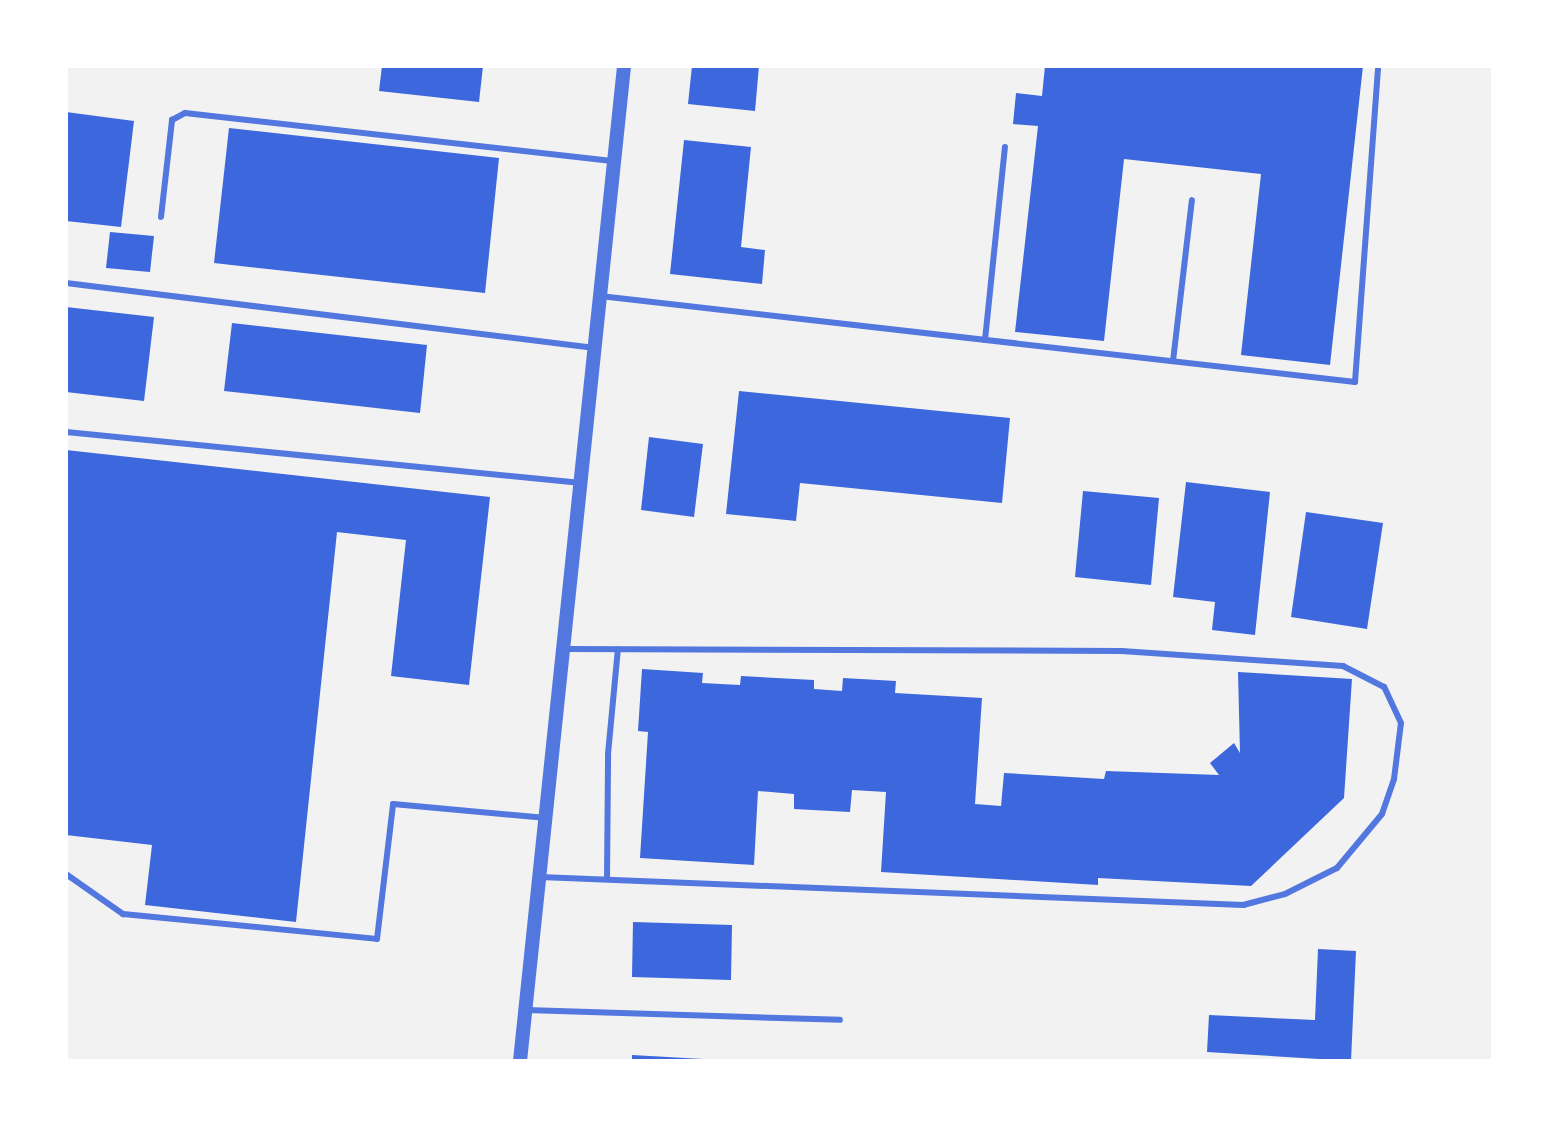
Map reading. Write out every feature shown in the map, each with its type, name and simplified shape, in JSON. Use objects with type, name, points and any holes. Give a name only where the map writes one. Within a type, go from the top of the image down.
[{"type":"street","points":[[520,1061],[624,66]]},
{"type":"lane","points":[[600,296],[1355,382],[1378,66]]},
{"type":"lane","points":[[161,217],[172,120],[185,113],[614,161]]},
{"type":"lane","points":[[985,340],[1005,147]]},
{"type":"lane","points":[[1173,361],[1192,200]]},
{"type":"lane","points":[[66,283],[595,348]]},
{"type":"lane","points":[[66,432],[581,483]]},
{"type":"lane","points":[[540,877],[1243,905],[1285,894],[1337,868],[1382,814],[1394,779],[1401,723],[1384,687],[1343,666],[1122,651],[564,649]]},
{"type":"lane","points":[[607,879],[608,754],[618,649]]},
{"type":"lane","points":[[66,874],[123,914],[377,939],[393,804],[546,818]]},
{"type":"lane","points":[[526,1010],[840,1020]]},
{"type":"building","points":[[382,66],[483,66],[479,102],[379,91]]},
{"type":"building","points":[[692,66],[759,66],[755,111],[688,104]]},
{"type":"building","points":[[1045,66],[1363,66],[1330,365],[1241,355],[1261,174],[1124,159],[1104,341],[1015,332],[1038,126],[1013,124],[1016,93],[1042,96]]},
{"type":"building","points":[[66,112],[134,121],[121,227],[66,221]]},
{"type":"building","points":[[229,128],[499,158],[485,293],[214,263]]},
{"type":"building","points":[[684,140],[751,147],[741,247],[765,250],[762,284],[670,274]]},
{"type":"building","points":[[110,232],[154,236],[150,272],[106,268]]},
{"type":"building","points":[[66,307],[154,317],[144,401],[66,392]]},
{"type":"building","points":[[232,323],[427,345],[420,413],[224,391]]},
{"type":"building","points":[[739,391],[1010,418],[1002,503],[800,483],[796,521],[726,514]]},
{"type":"building","points":[[649,437],[703,444],[694,517],[641,510]]},
{"type":"building","points":[[66,450],[490,497],[469,685],[391,676],[406,540],[337,532],[296,922],[145,905],[152,845],[66,835]]},
{"type":"building","points":[[1186,482],[1270,492],[1255,635],[1212,630],[1215,602],[1173,597]]},
{"type":"building","points":[[1083,491],[1159,498],[1151,585],[1075,577]]},
{"type":"building","points":[[1306,512],[1383,523],[1367,629],[1291,617]]},
{"type":"building","points":[[642,669],[703,673],[702,683],[740,685],[741,676],[814,680],[814,689],[842,691],[843,678],[896,681],[895,693],[982,698],[975,804],[1001,806],[1004,773],[1104,779],[1106,771],[1219,775],[1210,763],[1234,743],[1240,753],[1238,672],[1352,679],[1344,798],[1251,886],[1098,878],[1098,885],[881,872],[886,792],[852,790],[850,812],[794,809],[794,794],[758,791],[754,865],[640,858],[648,732],[638,731]]},
{"type":"building","points":[[633,922],[732,925],[731,980],[632,977]]},
{"type":"building","points":[[1318,949],[1356,951],[1351,1061],[1207,1052],[1209,1015],[1315,1020]]},
{"type":"building","points":[[632,1055],[703,1059],[632,1061]]}]
